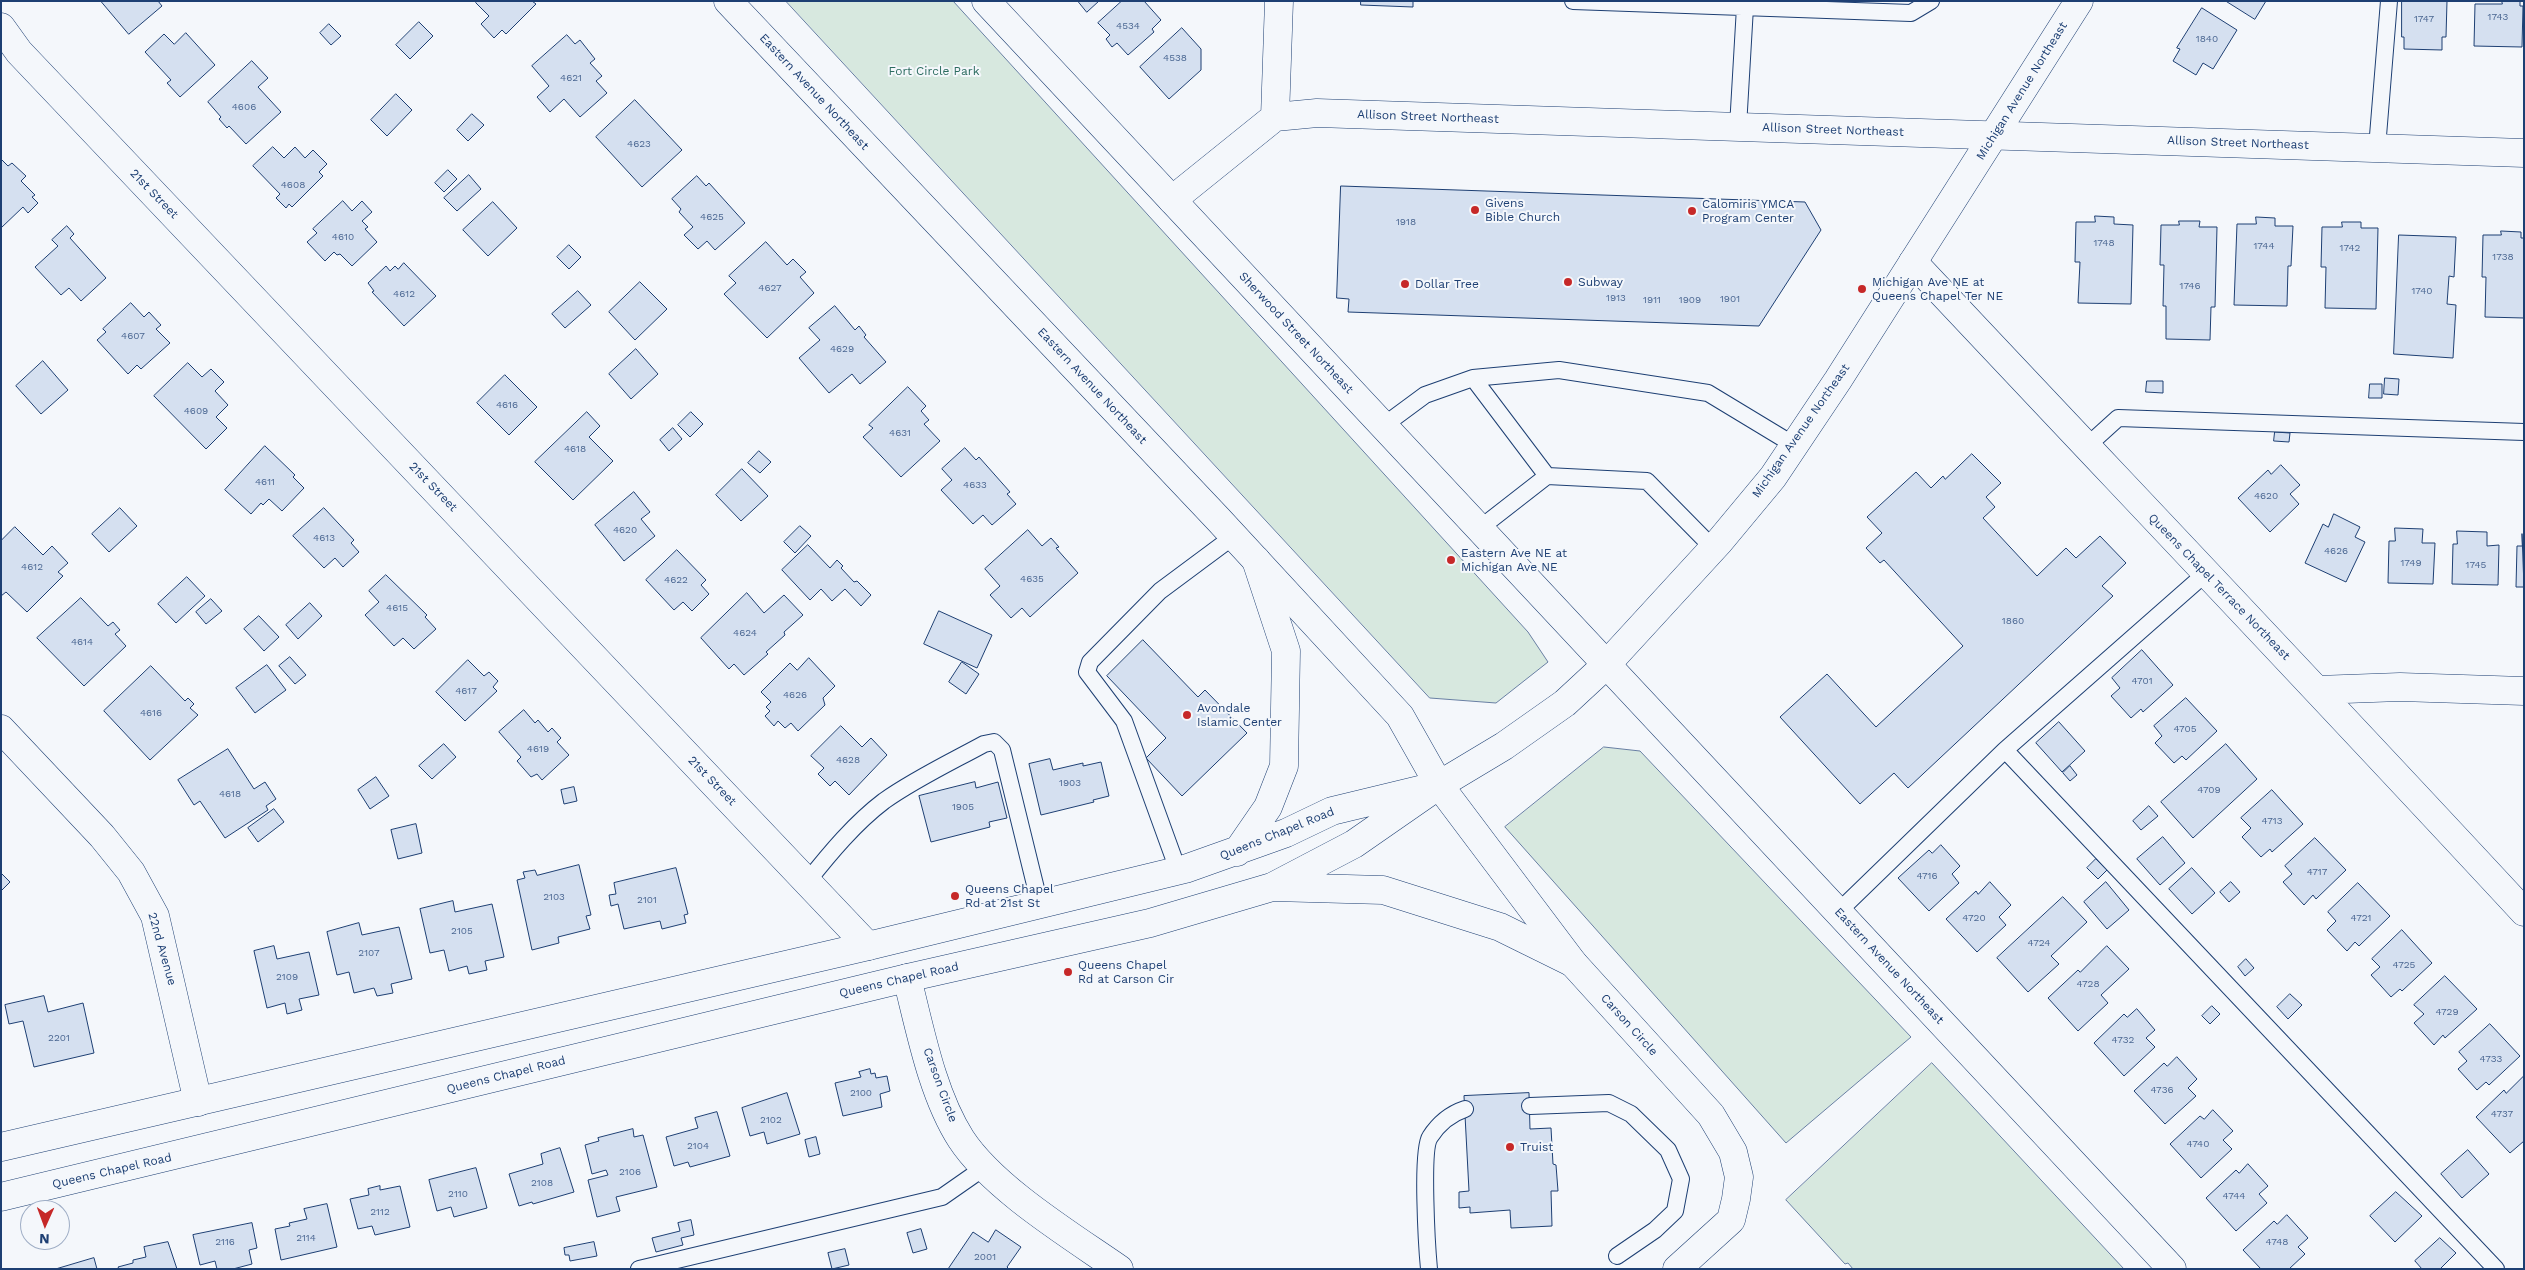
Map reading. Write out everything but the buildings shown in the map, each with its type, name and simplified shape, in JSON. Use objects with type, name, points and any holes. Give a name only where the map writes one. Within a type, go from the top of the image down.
[{"type":"street","name":"Eastern Avenue Northeast","points":[[728,1],[1234,536],[1400,716],[1438,785]]},
{"type":"street","name":"Sherwood Street Northeast","points":[[986,1],[1606,665]]},
{"type":"street","points":[[1172,200],[1275,117],[1279,1]]},
{"type":"street","name":"Michigan Avenue Northeast","points":[[1438,785],[1504,746],[1551,714],[1606,665],[1714,548],[1773,477],[1913,262],[2079,1]]},
{"type":"street","name":"21st Street","points":[[1,27],[20,52],[868,946]]},
{"type":"street","name":"Allison Street Northeast","points":[[1275,117],[1317,112],[2524,154]]},
{"type":"street","name":"Queens Chapel Terrace Northeast","points":[[1913,262],[2524,912]]},
{"type":"street","points":[[1237,852],[1268,807],[1284,766],[1286,651],[1256,560]]},
{"type":"street","name":"Eastern Avenue Northeast","points":[[1606,665],[2172,1269]]},
{"type":"street","points":[[2317,690],[2400,687],[2524,691]]},
{"type":"street","name":"22nd Avenue","points":[[1,729],[102,836],[131,872],[155,916],[198,1102]]},
{"type":"street","name":"Queens Chapel Road","points":[[1,1147],[1040,905],[1178,870],[1237,852],[1286,833],[1332,811],[1438,785]]},
{"type":"street","name":"Queens Chapel Road","points":[[1,1197],[907,978],[1150,924],[1272,887],[1354,844],[1438,785]]},
{"type":"street","name":"Carson Circle","points":[[1438,785],[1573,963],[1711,1115],[1733,1152],[1738,1177],[1731,1220],[1677,1269]]},
{"type":"street","points":[[1272,887],[1383,890],[1500,928],[1573,963]]},
{"type":"street","name":"Carson Circle","points":[[907,978],[932,1071],[947,1110],[961,1139],[1004,1186],[1117,1268]]},
{"type":"lane","points":[[1574,1],[1912,13],[1931,1]]},
{"type":"lane","points":[[2378,148],[2389,1]]},
{"type":"lane","points":[[1738,127],[1745,7]]},
{"type":"lane","points":[[1383,426],[1425,395],[1473,378],[1559,370],[1708,393],[1794,445]]},
{"type":"lane","points":[[1473,378],[1547,476]]},
{"type":"lane","points":[[2086,447],[2118,418],[2524,432]]},
{"type":"lane","points":[[1479,529],[1547,476],[1647,480],[1714,548]]},
{"type":"lane","points":[[1178,870],[1124,722],[1087,672],[1090,662],[1160,591],[1234,536]]},
{"type":"lane","points":[[1838,912],[2005,750],[2205,574]]},
{"type":"lane","points":[[807,882],[831,851],[882,803],[905,787],[984,744],[994,742],[1002,750],[1040,905]]},
{"type":"lane","points":[[2005,750],[2496,1269]]},
{"type":"lane","points":[[1530,1106],[1609,1102],[1631,1114],[1668,1150],[1681,1179],[1675,1211],[1655,1230],[1617,1256]]},
{"type":"lane","points":[[1429,1269],[1426,1192],[1428,1138],[1450,1114],[1465,1109]]},
{"type":"lane","points":[[639,1269],[942,1196],[985,1167]]},
{"type":"green space","name":"Fort Circle Park","points":[[786,1],[953,1],[1528,632],[1548,662],[1496,703],[1430,698]]},
{"type":"green space","points":[[1604,747],[1640,751],[1911,1037],[1786,1143],[1505,827]]},
{"type":"green space","points":[[1932,1063],[2124,1269],[1853,1269],[1848,1263],[1845,1264],[1786,1200]]},
{"type":"place","name":"Givens Bible Church","points":[[1475,210]]},
{"type":"place","name":"Calomiris YMCA Program Center","points":[[1692,211]]},
{"type":"place","name":"Subway","points":[[1568,282]]},
{"type":"place","name":"Dollar Tree","points":[[1405,284]]},
{"type":"place","name":"Michigan Ave NE at Queens Chapel Ter NE","points":[[1862,289]]},
{"type":"place","name":"Eastern Ave NE at Michigan Ave NE","points":[[1451,560]]},
{"type":"place","name":"Avondale Islamic Center","points":[[1187,715]]},
{"type":"place","name":"Queens Chapel Rd at 21st St","points":[[955,896]]},
{"type":"place","name":"Queens Chapel Rd at Carson Cir","points":[[1068,972]]},
{"type":"place","name":"Truist","points":[[1510,1147]]}]
